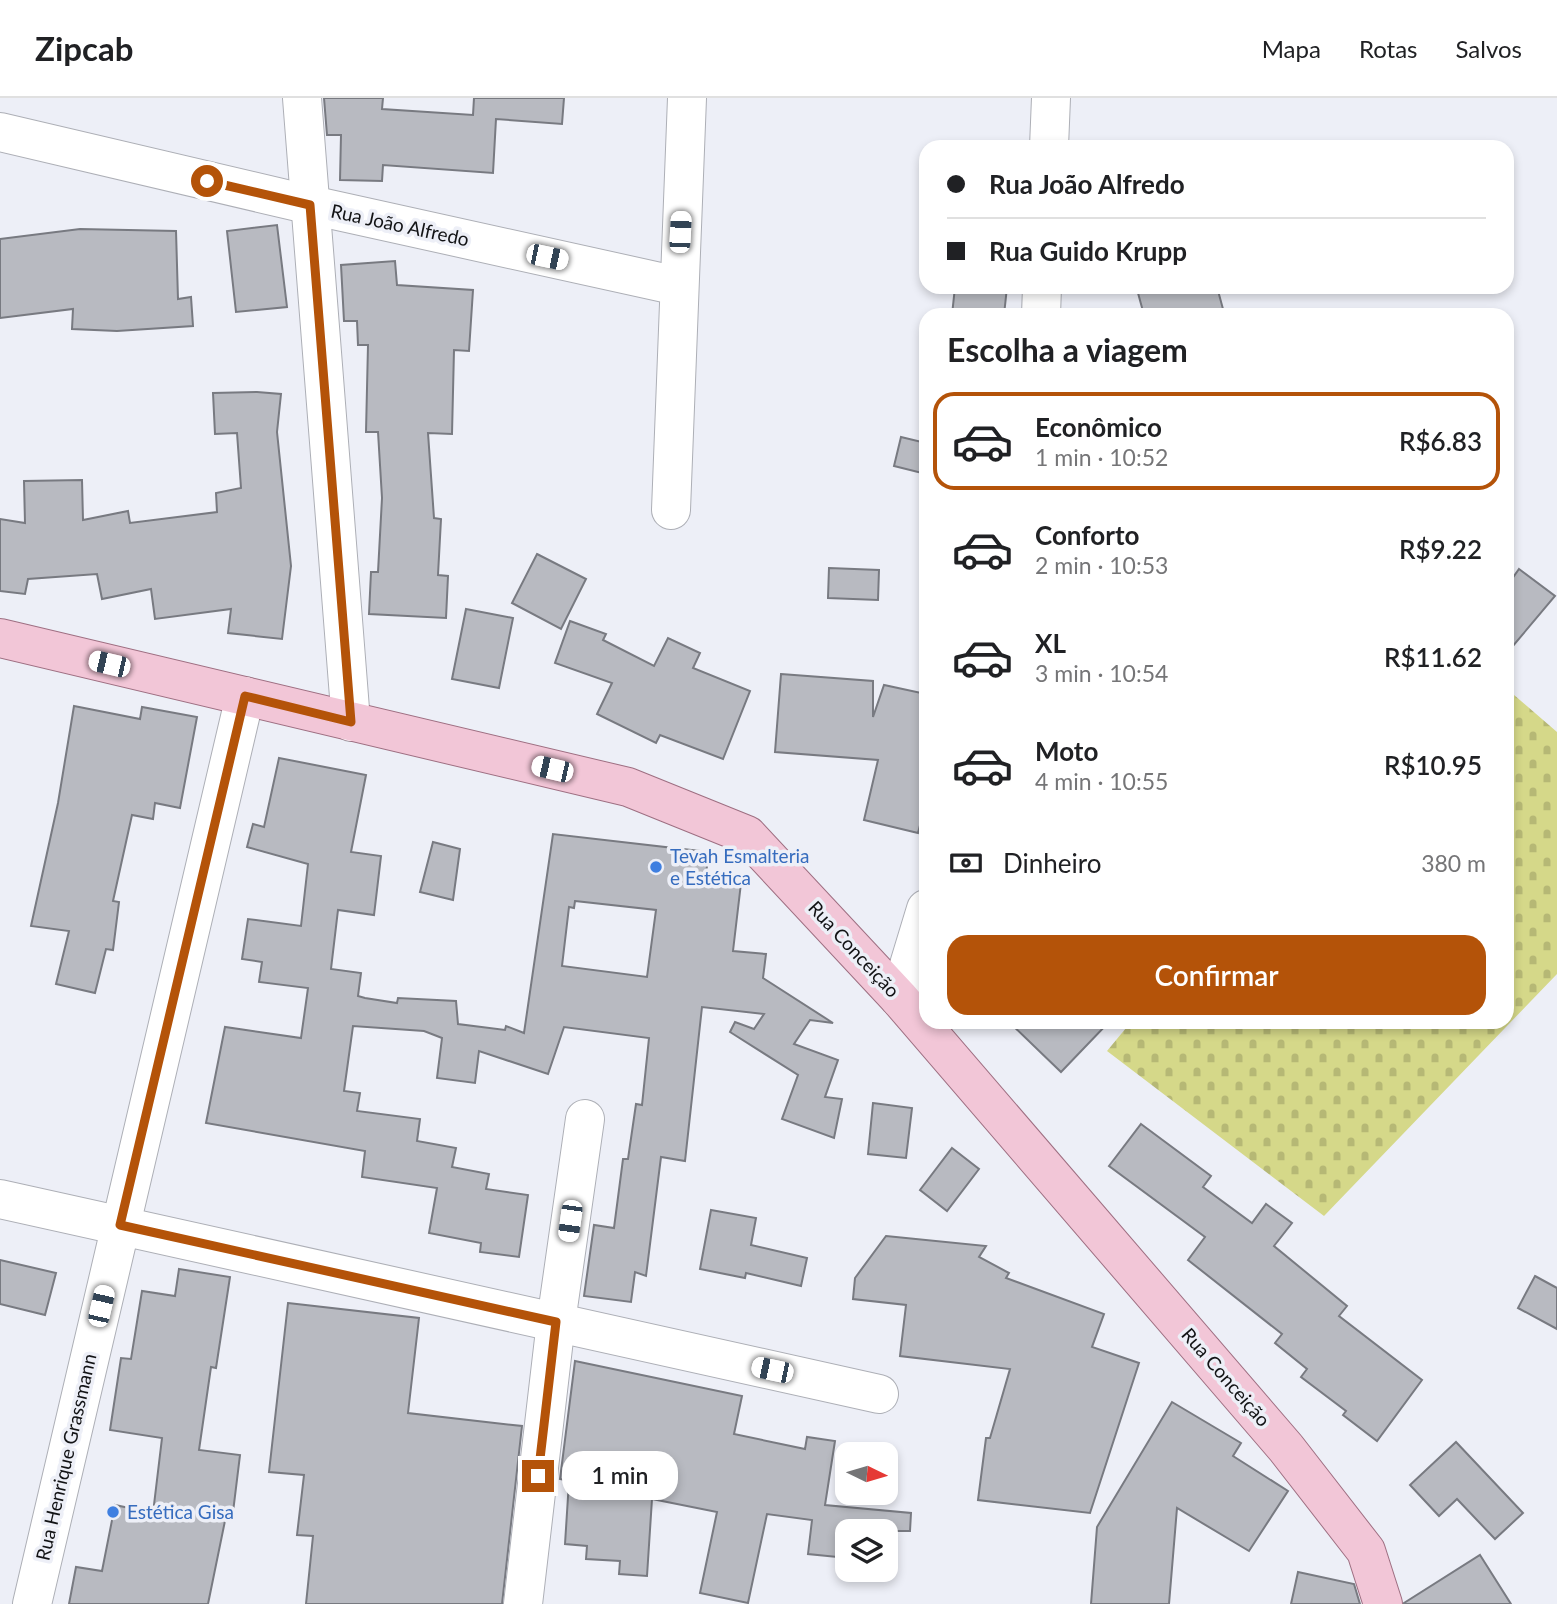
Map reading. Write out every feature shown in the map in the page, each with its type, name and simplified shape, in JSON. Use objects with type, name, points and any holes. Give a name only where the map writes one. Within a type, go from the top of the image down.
[{"type":"main road","name":"Rua Conceição","points":[[0,638],[628,787],[747,835],[919,1021]]},
{"type":"main road","name":"Rua Conceição","points":[[926,1029],[1286,1448],[1366,1551],[1383,1604]]},
{"type":"street","points":[[302,98],[351,722]]},
{"type":"street","points":[[671,510],[687,98]]},
{"type":"street","points":[[1049,140],[1051,98]]},
{"type":"street","name":"Rua João Alfredo","points":[[0,132],[310,205],[678,286]]},
{"type":"street","name":"Rua Henrique Grassmann","points":[[32,1604],[245,696]]},
{"type":"street","points":[[899,998],[919,932]]},
{"type":"street","points":[[523,1604],[556,1322],[585,1119]]},
{"type":"street","points":[[0,1199],[879,1394]]},
{"type":"green space","points":[[1514,695],[1557,732],[1557,974],[1514,1019]]},
{"type":"green space","points":[[1125,1029],[1504,1029],[1324,1216],[1107,1051]]},
{"type":"building","points":[[324,98],[383,98],[382,109],[473,115],[474,98],[564,98],[562,124],[496,119],[493,173],[383,165],[382,181],[340,180],[341,135],[327,135]]},
{"type":"building","points":[[277,225],[287,307],[236,312],[227,231]]},
{"type":"building","points":[[80,229],[176,231],[178,299],[191,297],[193,326],[117,331],[72,329],[73,309],[0,318],[0,239]]},
{"type":"building","points":[[395,261],[397,285],[473,290],[469,351],[454,350],[452,434],[428,433],[434,518],[441,519],[438,575],[448,576],[446,618],[369,614],[371,572],[378,572],[382,498],[378,432],[366,432],[368,345],[358,345],[357,321],[344,321],[341,265]]},
{"type":"building","points":[[954,294],[1006,294],[1005,308],[953,308]]},
{"type":"building","points":[[1138,294],[1219,294],[1223,308],[1142,308]]},
{"type":"building","points":[[213,393],[281,394],[277,432],[291,566],[282,639],[228,633],[231,609],[155,619],[151,589],[102,599],[97,574],[28,579],[25,594],[0,591],[0,519],[25,523],[24,481],[82,480],[83,520],[128,511],[130,523],[217,512],[216,493],[241,488],[237,433],[215,434]]},
{"type":"building","points":[[901,437],[919,441],[919,472],[894,466]]},
{"type":"building","points":[[537,554],[586,579],[561,629],[512,603]]},
{"type":"building","points":[[829,568],[879,570],[878,600],[828,598]]},
{"type":"building","points":[[1519,569],[1555,596],[1514,645],[1514,576]]},
{"type":"building","points":[[466,609],[513,618],[499,688],[452,679]]},
{"type":"building","points":[[570,621],[606,634],[603,640],[654,666],[668,638],[700,653],[693,668],[750,691],[723,759],[660,735],[656,743],[597,714],[612,683],[555,663]]},
{"type":"building","points":[[781,674],[873,681],[873,717],[884,685],[919,692],[918,833],[864,820],[878,760],[775,752]]},
{"type":"building","points":[[74,706],[140,719],[142,707],[197,717],[180,808],[155,803],[153,819],[132,815],[113,901],[119,902],[113,950],[106,949],[95,993],[56,984],[69,931],[31,926],[58,803]]},
{"type":"building","points":[[279,758],[366,775],[351,852],[381,856],[374,915],[338,910],[331,969],[361,973],[358,996],[397,1003],[398,998],[456,1001],[458,1024],[505,1030],[506,1026],[524,1033],[553,834],[708,852],[706,878],[741,883],[733,951],[766,954],[763,978],[833,1023],[810,1020],[794,1044],[838,1060],[825,1097],[842,1099],[834,1138],[782,1119],[798,1075],[730,1032],[735,1022],[754,1029],[764,1014],[702,1007],[685,1161],[661,1157],[646,1276],[635,1272],[631,1302],[584,1296],[594,1225],[614,1228],[623,1159],[628,1159],[636,1104],[642,1105],[649,1038],[564,1027],[548,1074],[479,1051],[475,1083],[437,1078],[442,1038],[424,1031],[353,1026],[344,1091],[360,1093],[357,1111],[420,1119],[417,1141],[456,1148],[452,1167],[489,1174],[486,1189],[528,1195],[519,1257],[480,1252],[481,1243],[429,1233],[437,1188],[362,1177],[365,1151],[206,1123],[225,1027],[301,1038],[308,988],[259,982],[262,962],[242,959],[248,919],[301,926],[308,864],[247,847],[253,824],[264,827]],"holes":[[[575,901],[656,910],[647,977],[562,966],[569,907],[574,908]]]},
{"type":"building","points":[[433,842],[460,849],[453,900],[420,892]]},
{"type":"building","points":[[1016,1029],[1102,1029],[1061,1072]]},
{"type":"building","points":[[873,1103],[912,1108],[906,1158],[868,1154]]},
{"type":"building","points":[[1141,1124],[1211,1176],[1203,1187],[1252,1223],[1266,1204],[1292,1223],[1274,1246],[1347,1306],[1339,1316],[1422,1380],[1377,1441],[1343,1415],[1346,1411],[1301,1377],[1307,1369],[1275,1343],[1282,1334],[1188,1260],[1205,1237],[1109,1166]]},
{"type":"building","points":[[952,1148],[979,1169],[947,1211],[920,1190]]},
{"type":"building","points":[[711,1210],[756,1218],[751,1245],[807,1258],[801,1286],[746,1273],[745,1278],[700,1269]]},
{"type":"building","points":[[886,1236],[986,1246],[979,1257],[1009,1273],[1006,1278],[1104,1314],[1092,1347],[1139,1363],[1090,1513],[978,1500],[986,1438],[990,1438],[1010,1369],[900,1356],[906,1305],[853,1299],[855,1278]]},
{"type":"building","points":[[0,1260],[56,1273],[45,1315],[0,1304]]},
{"type":"building","points":[[179,1269],[230,1277],[216,1368],[211,1367],[199,1450],[240,1455],[233,1512],[227,1511],[208,1604],[69,1604],[76,1567],[102,1571],[115,1505],[153,1513],[162,1438],[110,1430],[121,1358],[131,1359],[142,1291],[175,1296]]},
{"type":"building","points":[[1535,1276],[1557,1288],[1557,1329],[1518,1308]]},
{"type":"building","points":[[288,1303],[419,1318],[408,1413],[522,1426],[502,1604],[306,1604],[313,1536],[297,1535],[304,1475],[269,1472]]},
{"type":"building","points":[[575,1361],[742,1396],[734,1434],[805,1449],[807,1437],[835,1441],[825,1505],[911,1513],[910,1531],[898,1531],[898,1519],[835,1519],[835,1557],[808,1554],[812,1520],[767,1514],[748,1603],[700,1593],[717,1512],[652,1499],[647,1576],[619,1574],[620,1561],[586,1559],[587,1546],[565,1544],[569,1481],[560,1479]]},
{"type":"building","points":[[1172,1402],[1241,1443],[1233,1456],[1288,1491],[1249,1551],[1177,1508],[1169,1604],[1091,1604],[1097,1527]]},
{"type":"building","points":[[1456,1442],[1523,1513],[1495,1539],[1457,1499],[1439,1516],[1410,1485]]},
{"type":"building","points":[[1480,1555],[1511,1604],[1404,1604],[1404,1603]]},
{"type":"building","points":[[1298,1572],[1354,1584],[1360,1604],[1291,1604]]},
{"type":"place","name":"Tevah Esmalteria e Estética","points":[[656,867]]},
{"type":"place","name":"Estética Gisa","points":[[113,1512]]},
{"type":"route","points":[[207,181],[310,205],[351,722],[245,696],[120,1225],[556,1322],[538,1476]]}]
